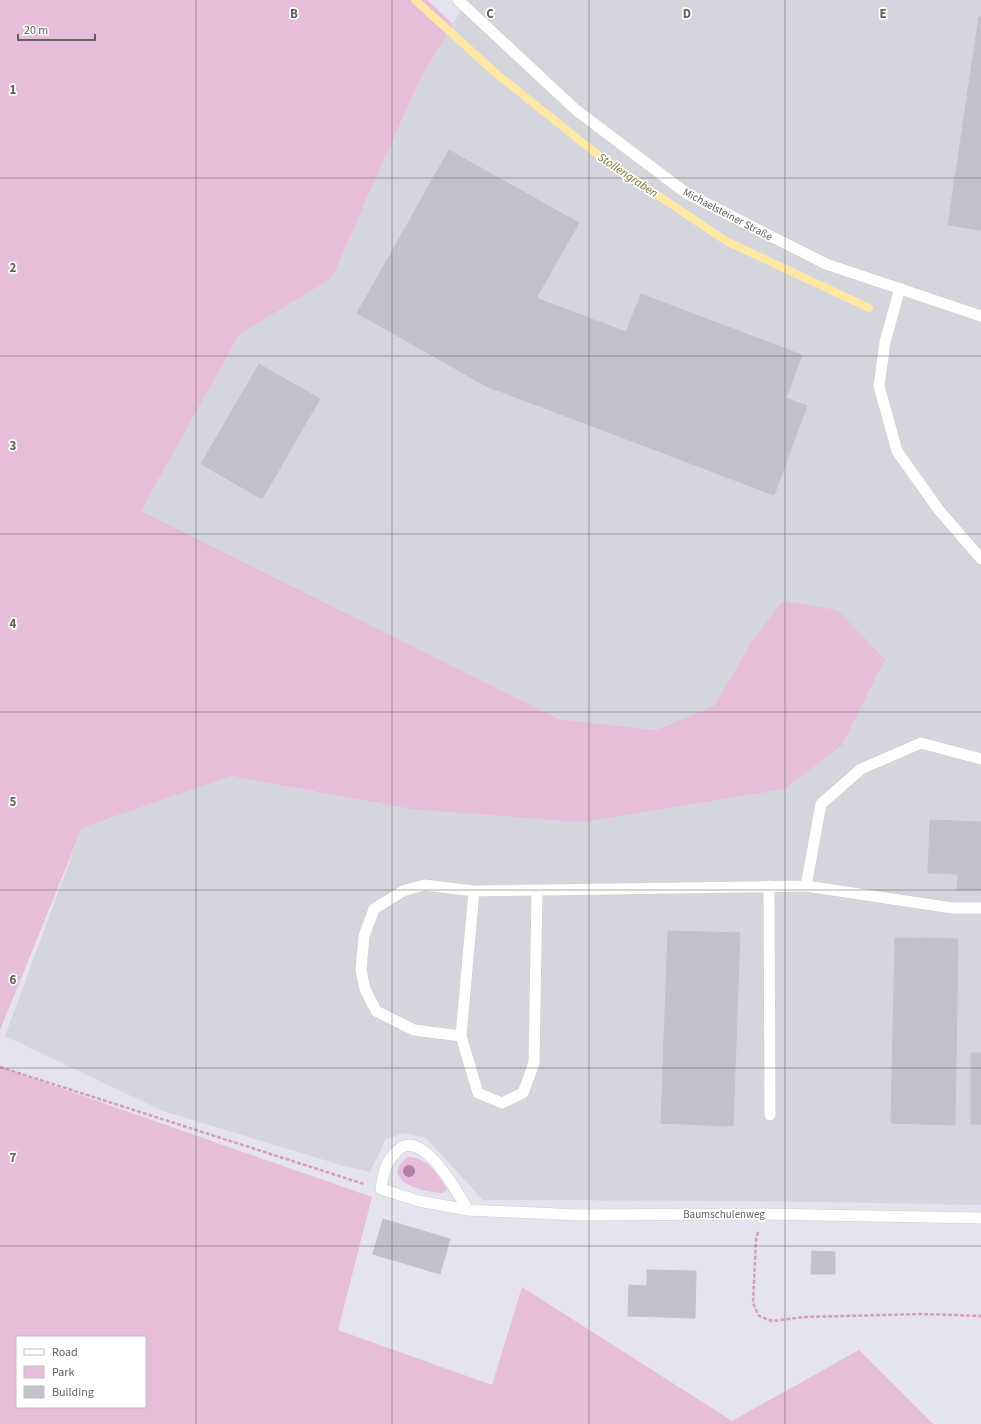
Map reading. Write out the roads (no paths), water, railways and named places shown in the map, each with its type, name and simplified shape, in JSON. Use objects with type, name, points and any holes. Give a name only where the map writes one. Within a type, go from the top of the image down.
[{"type":"street","name":"Michaelsteiner Straße","points":[[458,0],[576,110],[686,193],[826,264],[981,316]]},
{"type":"street","points":[[900,288],[885,342],[878,386],[897,451],[938,509],[981,558]]},
{"type":"street","points":[[806,886],[821,804],[861,769],[921,743],[981,759]]},
{"type":"street","points":[[461,1036],[414,1030],[376,1011],[365,989],[361,970],[364,936],[374,909],[403,891],[424,885],[474,891],[806,886],[952,908],[981,908]]},
{"type":"street","points":[[769,886],[770,1115]]},
{"type":"street","points":[[474,891],[461,1036],[478,1093],[502,1103],[523,1093],[534,1063],[537,891]]},
{"type":"street","name":"Baumschulenweg","points":[[468,1210],[448,1177],[428,1154],[413,1145],[400,1148],[388,1161],[383,1175],[381,1189],[419,1201],[468,1210],[578,1215],[763,1214],[981,1218]]},
{"type":"waterway","name":"Stollengraben","points":[[415,0],[498,75],[598,155],[726,241],[869,308]]}]
